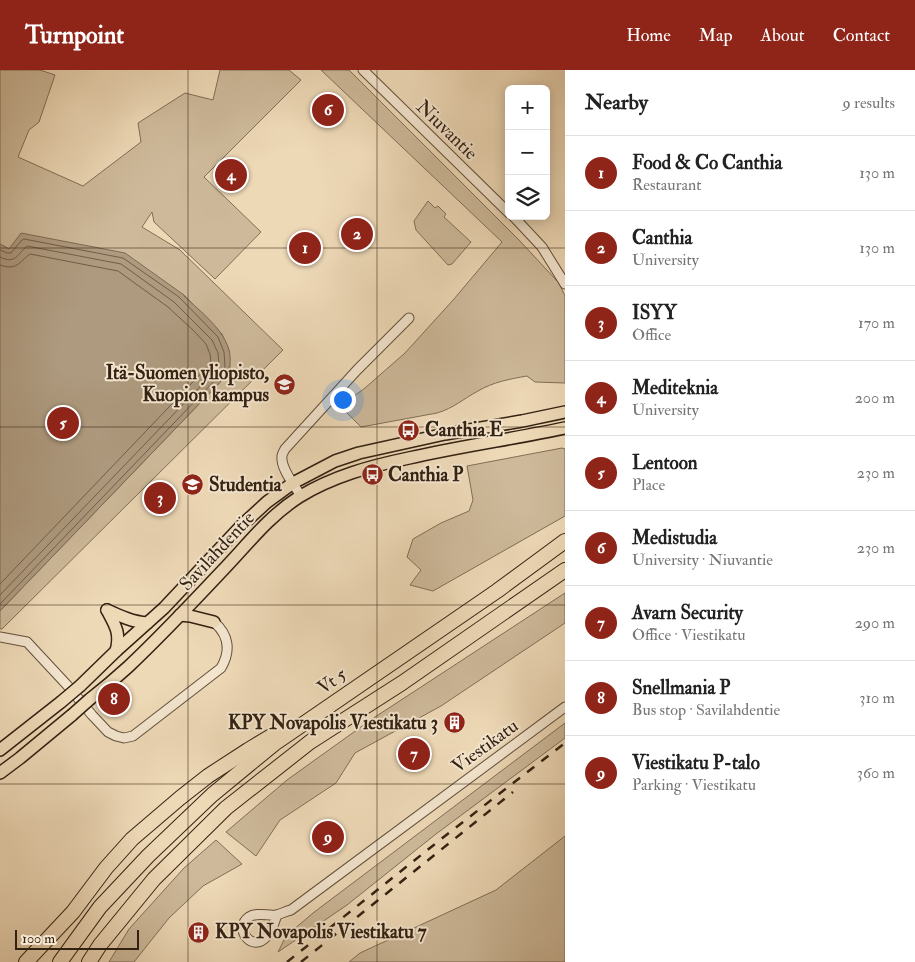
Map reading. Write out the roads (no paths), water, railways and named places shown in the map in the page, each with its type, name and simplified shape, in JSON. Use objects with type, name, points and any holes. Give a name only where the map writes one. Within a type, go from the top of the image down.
[{"type":"highway","name":"Vt 5","points":[[60,962],[100,907],[148,856],[212,795],[274,744],[565,541]]},
{"type":"highway","name":"Vt 5","points":[[89,962],[105,939],[154,879],[226,808],[310,742],[402,683],[565,570]]},
{"type":"highway","points":[[26,962],[73,912],[106,868],[143,829],[208,776],[276,733],[328,706]]},
{"type":"main road","name":"Savilahdentie","points":[[0,750],[80,686],[164,608],[242,525],[267,502],[293,483],[335,461],[359,453],[445,434],[565,412]]},
{"type":"main road","name":"Savilahdentie","points":[[0,773],[72,715],[126,668],[199,596],[262,527],[301,496],[334,479],[378,465],[448,449],[565,428]]},
{"type":"main road","points":[[490,442],[565,436]]},
{"type":"main road","points":[[199,596],[199,606],[204,614],[214,622]]},
{"type":"main road","points":[[116,651],[119,641],[118,634],[116,626],[107,610],[122,617],[147,623]]},
{"type":"main road","points":[[180,615],[214,622]]},
{"type":"street","name":"Niuvantie","points":[[363,70],[505,209]]},
{"type":"street","points":[[516,220],[542,247],[565,284]]},
{"type":"street","points":[[301,496],[285,471],[282,462],[285,448],[357,370],[409,318]]},
{"type":"street","points":[[0,637],[27,642],[108,732],[124,738],[133,736],[221,668],[227,658],[228,648],[224,634],[214,622]]},
{"type":"street","name":"Viestikatu","points":[[277,915],[291,910],[565,707]]},
{"type":"water","points":[[21,233],[125,253],[184,295],[211,321],[226,341],[230,352],[230,364],[226,376],[0,611],[0,244],[9,249]]},
{"type":"railway","points":[[287,962],[565,743]]},
{"type":"railway","points":[[301,962],[513,792]]},
{"type":"place","name":"Medistudia","points":[[328,110]]},
{"type":"place","name":"Mediteknia","points":[[231,175]]},
{"type":"place","name":"Canthia","points":[[357,234]]},
{"type":"place","name":"Food & Co Canthia","points":[[305,248]]},
{"type":"place","name":"Itä-Suomen yliopisto, Kuopion kampus","points":[[285,384]]},
{"type":"place","name":"Lentoon","points":[[63,423]]},
{"type":"place","name":"Canthia E","points":[[409,430]]},
{"type":"place","name":"Canthia P","points":[[372,475]]},
{"type":"place","name":"Studentia","points":[[193,485]]},
{"type":"place","name":"ISYY","points":[[160,498]]},
{"type":"place","name":"Snellmania P","points":[[114,699]]},
{"type":"place","name":"KPY Novapolis Viestikatu 3","points":[[454,723]]},
{"type":"place","name":"Avarn Security","points":[[414,754]]},
{"type":"place","name":"Viestikatu P-talo","points":[[328,837]]},
{"type":"place","name":"KPY Novapolis Viestikatu 7","points":[[199,932]]}]
